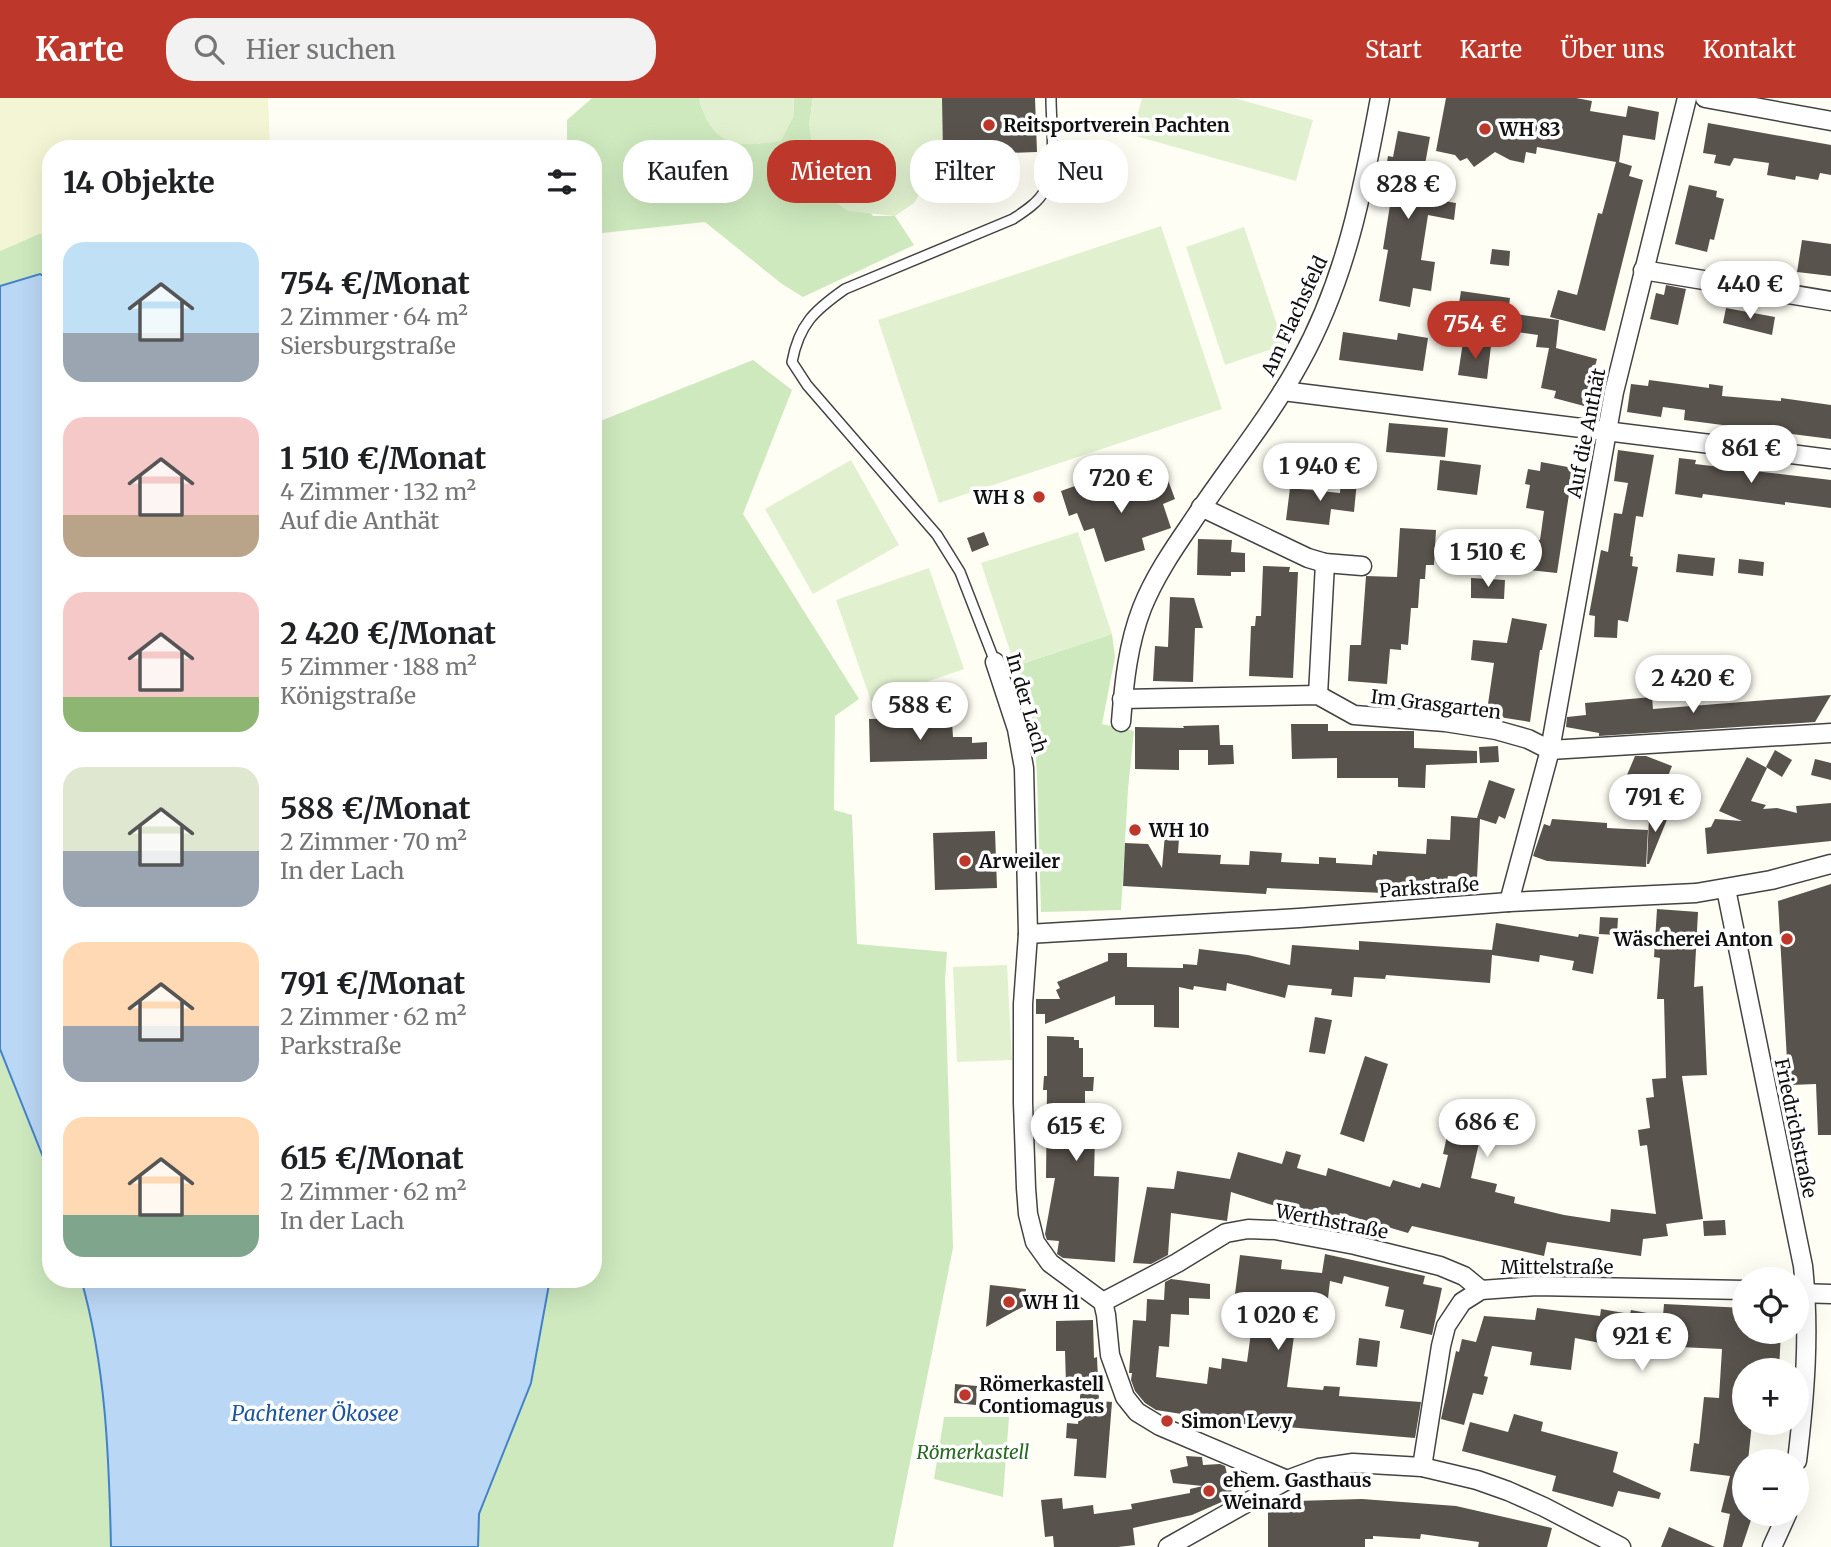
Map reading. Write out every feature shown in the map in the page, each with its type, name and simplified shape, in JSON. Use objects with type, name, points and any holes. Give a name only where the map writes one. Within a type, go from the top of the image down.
[{"type":"street","name":"Am Flachsfeld","points":[[1121,722],[1129,651],[1142,607],[1166,560],[1283,391],[1321,317],[1353,233],[1380,98]]},
{"type":"street","name":"Auf die Anthät","points":[[1509,902],[1550,750],[1606,430],[1687,98]]},
{"type":"street","points":[[1705,98],[1831,121]]},
{"type":"street","points":[[1643,270],[1831,301]]},
{"type":"street","points":[[1283,391],[1831,459]]},
{"type":"street","points":[[1201,507],[1308,558],[1325,563],[1362,566]]},
{"type":"street","points":[[1122,699],[1318,695],[1325,563]]},
{"type":"street","name":"In der Lach","points":[[995,662],[1017,729],[1024,768],[1028,934],[1023,1004],[1023,1103],[1028,1214],[1035,1242],[1050,1263],[1103,1302]]},
{"type":"street","name":"Im Grasgarten","points":[[1318,695],[1354,715],[1445,722],[1496,730],[1528,739],[1550,750]]},
{"type":"street","points":[[1550,750],[1831,733]]},
{"type":"street","name":"Parkstraße","points":[[1028,934],[1726,889],[1831,864]]},
{"type":"street","name":"Friedrichstraße","points":[[1726,889],[1795,1226],[1799,1267]]},
{"type":"street","name":"Werthstraße","points":[[1103,1302],[1158,1274],[1226,1233],[1248,1229],[1275,1230],[1354,1245],[1440,1266],[1464,1276],[1481,1290]]},
{"type":"street","name":"Mittelstraße","points":[[1422,1468],[1446,1326],[1462,1302],[1481,1290],[1536,1286],[1732,1290]]},
{"type":"street","points":[[1809,1293],[1831,1294]]},
{"type":"street","points":[[1103,1302],[1110,1355],[1125,1397],[1137,1412],[1160,1426],[1287,1480]]},
{"type":"street","name":"Friedrichstraße","points":[[1798,1449],[1807,1362],[1806,1344]]},
{"type":"street","points":[[1168,1547],[1287,1480],[1319,1468],[1353,1463],[1422,1468],[1457,1474],[1508,1491],[1621,1547]]},
{"type":"street","points":[[1772,1547],[1782,1526]]},
{"type":"lane","name":"In der Lach","points":[[995,662],[960,572],[937,535],[807,385],[792,362],[795,345],[805,324],[821,305],[845,289],[1013,219],[1033,205],[1046,189],[1051,163],[1051,98]]},
{"type":"green space","points":[[0,98],[268,98],[270,140],[42,140],[42,234],[0,251]]},
{"type":"green space","points":[[592,98],[699,98],[702,109],[752,140],[623,140],[623,203],[753,203],[753,140],[759,144],[793,118],[794,98],[813,98],[809,125],[820,140],[767,140],[767,203],[864,203],[873,216],[895,216],[914,245],[803,297],[782,284],[705,222],[602,233],[602,140],[567,140],[567,120]]},
{"type":"green space","points":[[699,98],[794,98],[793,118],[782,140],[753,144],[753,140],[728,140],[719,135],[704,114]]},
{"type":"green space","points":[[813,98],[942,98],[943,140],[910,140],[910,203],[914,203],[895,216],[847,211],[837,203],[896,203],[896,140],[811,140],[809,125]]},
{"type":"green space","points":[[1142,98],[1234,98],[1313,120],[1296,181],[1132,135]]},
{"type":"green space","points":[[1161,226],[1222,409],[939,503],[878,320]]},
{"type":"green space","points":[[1244,227],[1284,345],[1225,365],[1186,247]]},
{"type":"green space","points":[[42,234],[42,275],[0,286],[0,251]]},
{"type":"green space","points":[[753,360],[792,390],[743,514],[859,699],[835,716],[834,810],[852,815],[857,944],[947,952],[945,979],[953,1248],[893,1547],[478,1547],[479,1514],[531,1383],[548,1288],[602,1288],[602,420]]},
{"type":"green space","points":[[851,460],[899,545],[813,594],[765,509]]},
{"type":"green space","points":[[1078,532],[1112,634],[1015,666],[981,563]]},
{"type":"green space","points":[[929,568],[964,669],[871,701],[836,600]]},
{"type":"green space","points":[[1112,634],[1115,657],[1102,724],[1134,731],[1121,910],[1041,912],[1036,754],[1027,701],[1015,666]]},
{"type":"green space","points":[[1007,965],[1012,1060],[957,1062],[953,967]]},
{"type":"green space","points":[[0,1049],[42,1154],[42,1288],[83,1288],[89,1312],[105,1412],[111,1547],[0,1547]]},
{"type":"green space","name":"Römerkastell","points":[[944,1417],[1009,1417],[1003,1497],[934,1479]]},
{"type":"water","points":[[42,275],[42,1154],[0,1049],[0,286]]},
{"type":"water","name":"Pachtener Ökosee","points":[[83,1288],[548,1288],[531,1383],[479,1514],[478,1547],[111,1547],[105,1412]]},
{"type":"building","name":"Reitsportverein Pachten","points":[[942,98],[1035,98],[1037,140],[1034,140],[1034,152],[1020,153],[1020,140],[943,140]]},
{"type":"building","points":[[1446,98],[1576,98],[1592,101],[1590,111],[1626,117],[1628,106],[1659,112],[1655,140],[1623,135],[1619,162],[1632,166],[1629,176],[1643,180],[1605,331],[1550,317],[1558,290],[1577,295],[1598,213],[1602,214],[1616,162],[1537,147],[1536,154],[1526,152],[1524,163],[1510,160],[1495,152],[1474,167],[1467,158],[1460,161],[1455,155],[1436,151]]},
{"type":"building","points":[[1708,123],[1831,145],[1831,175],[1820,173],[1818,180],[1796,176],[1795,180],[1767,175],[1769,163],[1734,158],[1730,166],[1714,163],[1716,155],[1703,153]]},
{"type":"building","points":[[1398,131],[1430,137],[1419,197],[1456,203],[1454,220],[1428,215],[1421,260],[1435,262],[1431,291],[1413,288],[1410,307],[1379,301],[1388,250],[1383,249],[1390,205],[1380,203],[1388,156],[1393,157]]},
{"type":"building","points":[[1689,185],[1717,191],[1716,197],[1724,199],[1714,240],[1710,239],[1707,252],[1675,244]]},
{"type":"building","points":[[1802,240],[1831,244],[1831,276],[1797,272]]},
{"type":"building","points":[[1492,249],[1510,251],[1509,266],[1490,264]]},
{"type":"building","points":[[1666,285],[1686,289],[1678,325],[1650,319],[1656,293],[1664,295]]},
{"type":"building","points":[[1461,291],[1510,298],[1508,313],[1559,320],[1556,348],[1597,359],[1584,406],[1554,398],[1556,391],[1541,388],[1549,348],[1536,347],[1538,335],[1494,329],[1495,323],[1457,316]]},
{"type":"building","points":[[1726,308],[1775,317],[1772,335],[1723,323]]},
{"type":"building","points":[[1343,332],[1397,340],[1398,333],[1428,338],[1423,371],[1339,360]]},
{"type":"building","points":[[1463,342],[1491,346],[1487,379],[1458,375]]},
{"type":"building","points":[[1649,380],[1709,388],[1709,384],[1723,386],[1722,396],[1781,401],[1781,398],[1831,405],[1831,439],[1684,420],[1685,410],[1663,407],[1661,417],[1627,412],[1631,384],[1648,386]]},
{"type":"building","points":[[1389,423],[1448,428],[1445,457],[1386,452]]},
{"type":"building","points":[[1618,450],[1654,455],[1643,517],[1636,516],[1630,556],[1633,557],[1632,566],[1638,567],[1628,622],[1618,620],[1617,638],[1594,637],[1595,616],[1589,615],[1601,550],[1608,552],[1614,513],[1622,514],[1628,483],[1614,481]]},
{"type":"building","points":[[1679,458],[1696,460],[1695,464],[1831,480],[1831,508],[1703,494],[1702,498],[1675,494]]},
{"type":"building","points":[[1440,460],[1481,465],[1477,495],[1437,490]]},
{"type":"building","points":[[1541,462],[1573,468],[1557,573],[1520,569],[1524,538],[1540,540],[1544,511],[1526,508],[1530,485],[1525,484],[1528,469],[1540,471]]},
{"type":"building","points":[[1137,479],[1140,489],[1168,480],[1175,499],[1163,504],[1171,528],[1142,538],[1145,550],[1105,562],[1094,528],[1084,531],[1077,513],[1069,516],[1061,491],[1086,482],[1091,495]]},
{"type":"building","points":[[1341,479],[1357,481],[1354,512],[1331,509],[1329,525],[1286,520],[1290,488],[1340,493]]},
{"type":"building","points":[[1400,528],[1436,530],[1434,565],[1426,565],[1425,579],[1420,579],[1418,608],[1411,608],[1408,645],[1401,644],[1401,650],[1390,649],[1387,684],[1348,681],[1350,645],[1361,645],[1366,576],[1397,577]]},
{"type":"building","points":[[984,532],[989,545],[972,552],[967,538]]},
{"type":"building","points":[[1198,539],[1232,540],[1231,552],[1245,553],[1245,572],[1231,572],[1231,576],[1197,575]]},
{"type":"building","points":[[1678,554],[1715,558],[1713,576],[1676,572]]},
{"type":"building","points":[[1739,559],[1764,562],[1763,576],[1738,573]]},
{"type":"building","points":[[1263,566],[1290,567],[1289,572],[1298,572],[1293,678],[1249,676],[1251,626],[1255,626],[1256,616],[1261,616]]},
{"type":"building","points":[[1471,578],[1505,580],[1504,599],[1471,598]]},
{"type":"building","points":[[1170,597],[1194,598],[1203,628],[1195,628],[1193,682],[1153,681],[1155,646],[1168,647]]},
{"type":"building","points":[[1512,618],[1547,624],[1540,650],[1530,722],[1499,717],[1501,706],[1488,704],[1494,663],[1471,660],[1473,640],[1507,643]]},
{"type":"building","points":[[1831,695],[1815,722],[1599,736],[1599,733],[1566,727],[1567,717],[1586,715],[1585,703],[1652,697],[1653,709]]},
{"type":"building","points":[[917,718],[917,723],[952,722],[953,737],[972,737],[972,743],[987,742],[987,759],[870,762],[869,719]]},
{"type":"building","points":[[1291,724],[1328,724],[1328,731],[1414,731],[1414,748],[1477,751],[1477,763],[1426,765],[1425,788],[1398,787],[1398,778],[1337,778],[1337,758],[1292,759]]},
{"type":"building","points":[[1219,725],[1220,745],[1233,745],[1234,764],[1208,765],[1208,750],[1179,750],[1179,770],[1135,769],[1135,727],[1184,728],[1183,726]]},
{"type":"building","points":[[1498,746],[1499,762],[1480,763],[1479,747]]},
{"type":"building","points":[[1775,750],[1792,760],[1782,777],[1766,767]]},
{"type":"building","points":[[1635,756],[1646,756],[1672,766],[1663,789],[1627,775]]},
{"type":"building","points":[[1747,757],[1767,768],[1751,801],[1766,805],[1763,809],[1777,808],[1797,813],[1796,806],[1831,803],[1831,841],[1707,854],[1705,828],[1711,827],[1715,819],[1742,821],[1719,811]]},
{"type":"building","points":[[1815,759],[1831,763],[1831,780],[1811,775]]},
{"type":"building","points":[[1489,780],[1515,789],[1505,819],[1499,816],[1496,824],[1480,819],[1477,878],[1448,876],[1447,880],[1425,879],[1424,887],[1386,885],[1385,893],[1267,888],[1266,894],[1123,886],[1125,843],[1148,844],[1162,868],[1166,823],[1180,824],[1178,853],[1221,855],[1220,864],[1249,865],[1250,851],[1282,853],[1281,862],[1319,864],[1319,857],[1336,858],[1336,863],[1372,865],[1373,854],[1377,855],[1377,851],[1426,854],[1427,839],[1450,840],[1451,816],[1477,818]]},
{"type":"building","points":[[1649,816],[1668,817],[1647,864]]},
{"type":"building","points":[[1552,819],[1607,823],[1607,828],[1648,830],[1646,867],[1547,861],[1533,856],[1544,824],[1550,826]]},
{"type":"building","name":"Arweiler","points":[[995,831],[997,888],[935,890],[933,833]]},
{"type":"building","points":[[1831,884],[1831,1135],[1818,1135],[1816,1084],[1791,1085],[1790,1077],[1788,1078],[1778,901]]},
{"type":"building","points":[[1657,909],[1698,912],[1694,987],[1703,986],[1707,1075],[1682,1076],[1703,1219],[1666,1224],[1668,1236],[1643,1239],[1641,1256],[1547,1242],[1544,1256],[1412,1226],[1408,1233],[1340,1213],[1336,1225],[1231,1192],[1227,1221],[1171,1213],[1168,1255],[1151,1264],[1133,1263],[1147,1187],[1174,1189],[1177,1171],[1230,1179],[1238,1152],[1282,1164],[1286,1151],[1301,1155],[1297,1168],[1326,1176],[1328,1168],[1390,1187],[1393,1180],[1420,1188],[1422,1183],[1440,1188],[1448,1155],[1443,1154],[1453,1109],[1473,1114],[1472,1118],[1499,1123],[1496,1137],[1481,1134],[1471,1178],[1497,1184],[1495,1192],[1515,1197],[1514,1203],[1610,1222],[1611,1209],[1656,1214],[1647,1145],[1640,1146],[1638,1130],[1650,1128],[1646,1098],[1654,1097],[1652,1079],[1666,1078],[1664,999],[1657,999],[1660,958],[1654,957]]},
{"type":"building","points":[[1600,917],[1618,918],[1617,935],[1599,934]]},
{"type":"building","points":[[1496,923],[1578,937],[1579,934],[1599,937],[1593,974],[1572,970],[1574,961],[1540,955],[1539,962],[1492,955],[1490,983],[1386,975],[1385,979],[1354,977],[1352,997],[1331,995],[1332,989],[1288,985],[1285,998],[1227,983],[1226,991],[1194,986],[1193,990],[1179,987],[1179,1028],[1154,1027],[1154,1005],[1115,1005],[1115,996],[1045,1024],[1045,1014],[1036,1014],[1036,999],[1060,999],[1056,990],[1060,988],[1057,982],[1108,961],[1108,953],[1127,953],[1127,967],[1183,968],[1183,964],[1197,965],[1199,949],[1248,955],[1290,965],[1292,945],[1359,950],[1359,941],[1492,950]]},
{"type":"building","points":[[1315,1017],[1332,1020],[1325,1054],[1309,1052]]},
{"type":"building","points":[[1047,1036],[1074,1037],[1074,1040],[1079,1040],[1079,1048],[1083,1048],[1083,1077],[1094,1077],[1093,1091],[1085,1091],[1085,1134],[1095,1134],[1094,1176],[1119,1177],[1115,1262],[1063,1258],[1057,1254],[1059,1241],[1047,1240],[1045,1234],[1055,1178],[1046,1178],[1047,1090],[1043,1090],[1044,1076],[1047,1076]]},
{"type":"building","points":[[1365,1056],[1388,1064],[1364,1142],[1340,1134]]},
{"type":"building","points":[[1725,1220],[1726,1235],[1704,1236],[1703,1221]]},
{"type":"building","points":[[1325,1254],[1425,1276],[1423,1284],[1442,1288],[1432,1335],[1400,1328],[1404,1310],[1385,1306],[1389,1287],[1344,1276],[1342,1284],[1330,1281],[1327,1307],[1308,1305],[1305,1337],[1294,1336],[1287,1387],[1323,1390],[1324,1386],[1340,1387],[1339,1396],[1421,1402],[1415,1438],[1287,1427],[1286,1432],[1214,1423],[1214,1419],[1156,1410],[1145,1403],[1135,1391],[1131,1380],[1132,1373],[1129,1373],[1133,1320],[1146,1321],[1147,1299],[1164,1300],[1165,1282],[1171,1279],[1210,1284],[1210,1299],[1189,1298],[1189,1315],[1171,1314],[1169,1347],[1159,1346],[1156,1377],[1207,1384],[1209,1367],[1221,1369],[1222,1358],[1247,1362],[1256,1296],[1235,1294],[1240,1255],[1282,1260],[1281,1269],[1322,1273]]},
{"type":"building","name":"WH 11","points":[[990,1285],[1026,1289],[1024,1306],[986,1327]]},
{"type":"building","points":[[1664,1304],[1732,1307],[1732,1344],[1780,1344],[1780,1358],[1732,1358],[1732,1435],[1751,1435],[1749,1449],[1732,1449],[1732,1526],[1749,1526],[1742,1547],[1723,1547],[1730,1514],[1721,1512],[1730,1476],[1690,1471],[1694,1443],[1699,1444],[1704,1397],[1719,1398],[1722,1349],[1659,1346],[1658,1359],[1604,1349],[1605,1344],[1575,1338],[1571,1370],[1530,1365],[1532,1352],[1492,1346],[1484,1376],[1488,1377],[1483,1395],[1473,1393],[1464,1425],[1441,1419],[1456,1351],[1459,1352],[1462,1339],[1476,1342],[1484,1316],[1535,1320],[1537,1308],[1600,1316],[1601,1309],[1630,1314],[1631,1310],[1663,1316]]},
{"type":"building","points":[[1093,1320],[1099,1401],[1112,1402],[1106,1478],[1074,1476],[1077,1439],[1066,1438],[1067,1423],[1078,1424],[1081,1384],[1066,1385],[1065,1351],[1056,1351],[1056,1321]]},
{"type":"building","points":[[1359,1338],[1380,1341],[1377,1367],[1356,1365]]},
{"type":"building","points":[[955,1384],[977,1386],[976,1405],[954,1403]]},
{"type":"building","points":[[1514,1414],[1543,1422],[1541,1431],[1618,1452],[1613,1472],[1661,1493],[1659,1499],[1618,1491],[1613,1507],[1552,1491],[1556,1476],[1462,1451],[1470,1422],[1508,1432]]},
{"type":"building","points":[[1186,1456],[1202,1457],[1203,1465],[1225,1466],[1233,1497],[1192,1515],[1133,1528],[1135,1545],[1054,1547],[1053,1536],[1045,1537],[1041,1500],[1062,1498],[1063,1509],[1093,1505],[1094,1514],[1132,1509],[1131,1504],[1190,1493],[1190,1489],[1203,1486],[1173,1483],[1170,1470],[1188,1466]]},
{"type":"building","points":[[1362,1499],[1456,1506],[1552,1528],[1547,1547],[1478,1547],[1479,1542],[1421,1534],[1420,1539],[1373,1536],[1373,1539],[1365,1539],[1365,1547],[1268,1547],[1268,1506],[1296,1506],[1296,1501]]},
{"type":"building","points":[[1669,1527],[1715,1547],[1661,1547]]},
{"type":"place","name":"Reitsportverein Pachten","points":[[989,125]]},
{"type":"place","name":"WH 83","points":[[1485,129]]},
{"type":"place","name":"WH 8","points":[[1039,497]]},
{"type":"place","name":"WH 10","points":[[1135,830]]},
{"type":"place","name":"Arweiler","points":[[965,861]]},
{"type":"place","name":"Wäscherei Anton","points":[[1787,939]]},
{"type":"place","name":"WH 11","points":[[1009,1302]]},
{"type":"place","name":"Römerkastell Contiomagus","points":[[965,1395]]},
{"type":"place","name":"Simon Levy","points":[[1167,1421]]},
{"type":"place","name":"ehem. Gasthaus Weinard","points":[[1209,1491]]}]
